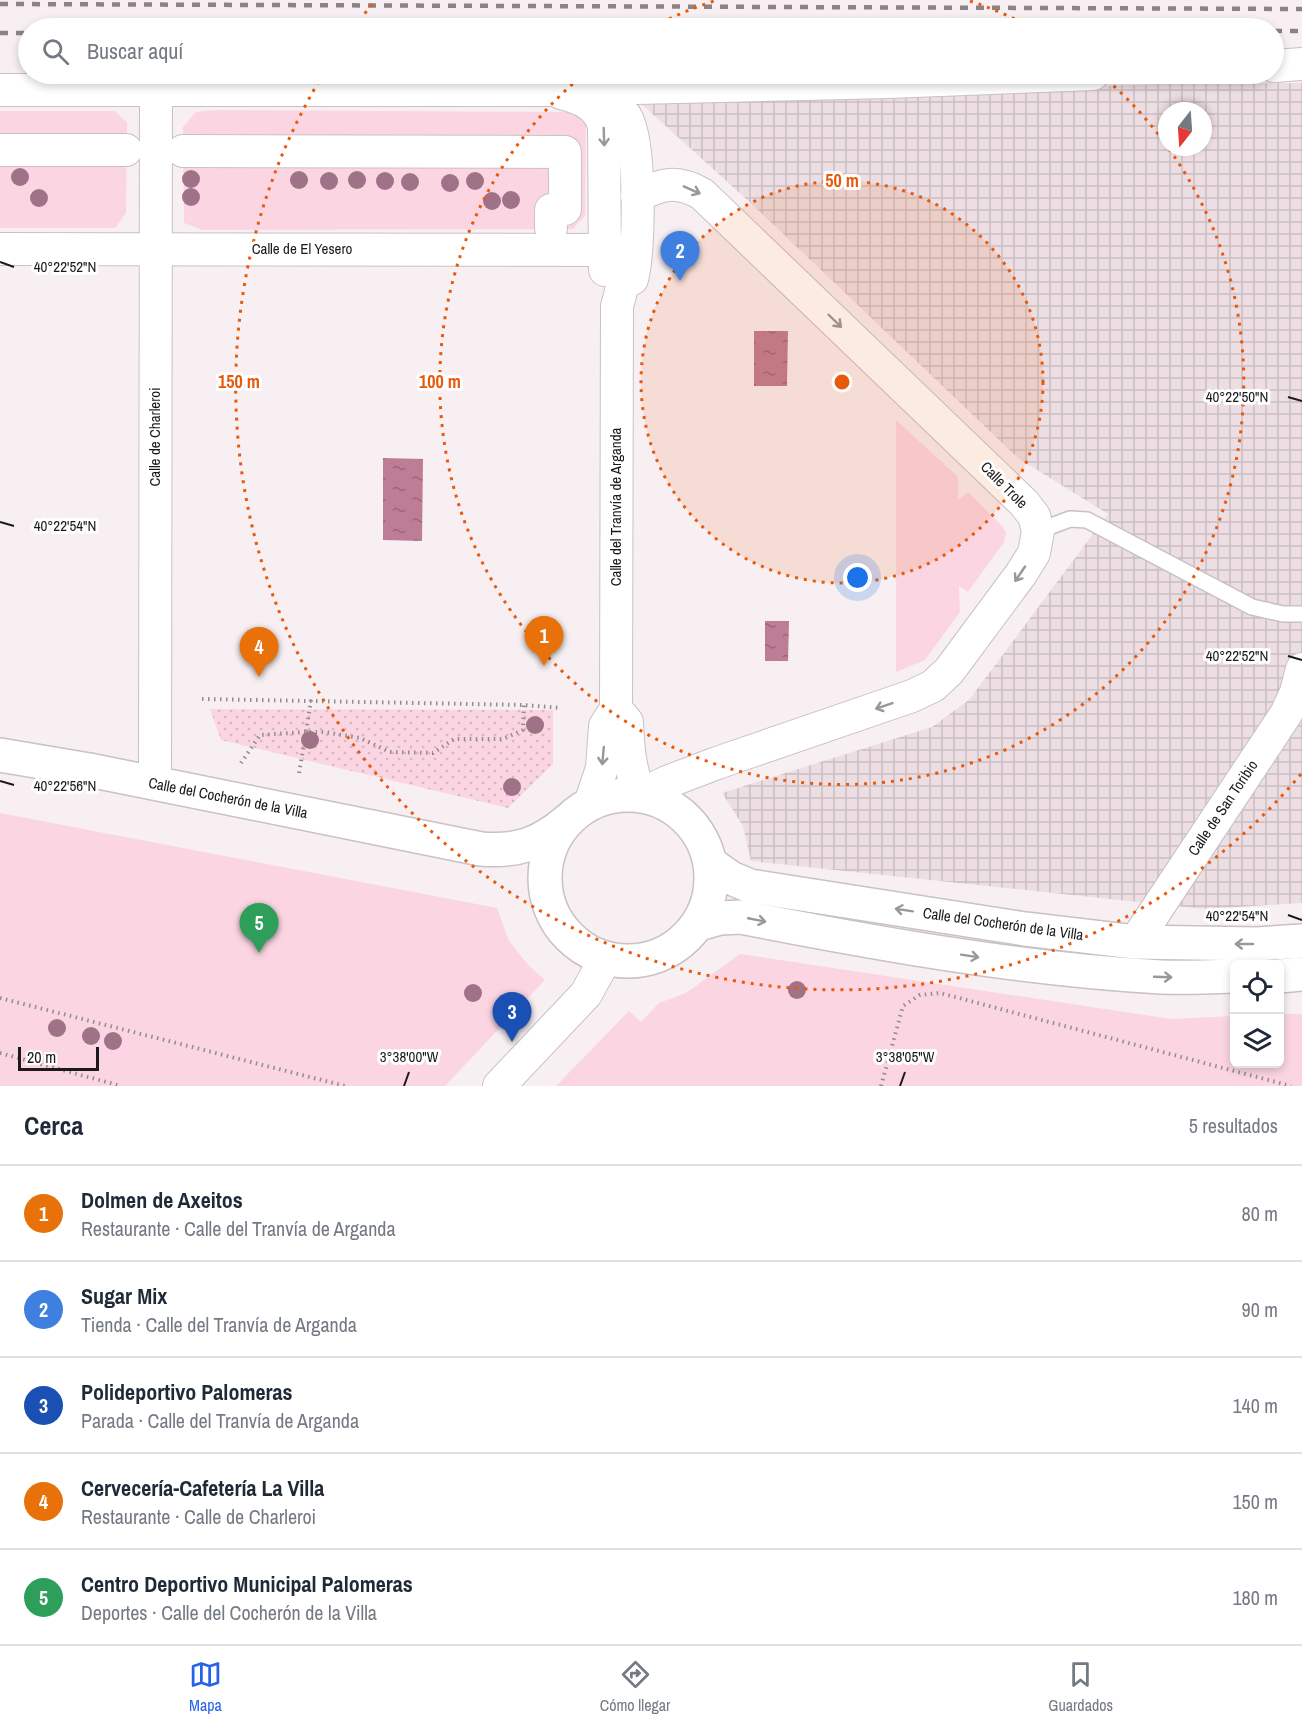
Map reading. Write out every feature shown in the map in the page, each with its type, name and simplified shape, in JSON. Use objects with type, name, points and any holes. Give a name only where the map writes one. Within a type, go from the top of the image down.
[{"type":"street","points":[[1284,65],[1302,64]]},
{"type":"street","points":[[0,90],[588,90],[814,84]]},
{"type":"street","name":"Calle de Charleroi","points":[[155,783],[156,90]]},
{"type":"street","points":[[551,90],[573,96],[591,105],[600,114],[604,135],[605,250]]},
{"type":"street","name":"Calle del Tranvía de Arganda","points":[[588,90],[603,95],[615,104],[627,119],[635,142],[637,196],[633,276],[629,289],[617,306]]},
{"type":"street","points":[[0,150],[126,150]]},
{"type":"street","points":[[183,151],[565,152],[567,216]]},
{"type":"street","name":"Calle Trole","points":[[637,196],[656,187],[673,184],[688,186],[702,194],[1024,503],[1034,516],[1038,531]]},
{"type":"street","name":"Calle de El Yesero","points":[[0,249],[605,250]]},
{"type":"street","name":"Calle del Tranvía de Arganda","points":[[578,812],[602,768],[605,726],[616,709],[617,306],[622,288],[622,262],[617,250],[605,250]]},
{"type":"street","points":[[640,795],[717,763],[933,686],[949,671],[1021,574],[1034,553],[1038,531]]},
{"type":"street","name":"Calle de San Toribio","points":[[1135,942],[1286,714],[1296,692],[1302,669]]},
{"type":"street","name":"Calle del Tranvía de Arganda","points":[[616,709],[627,722],[628,755],[640,795]]},
{"type":"street","name":"Calle del Cocherón de la Villa","points":[[0,755],[155,783],[493,850],[525,846],[551,834],[578,812]]},
{"type":"street","points":[[640,795],[663,802],[685,817],[702,839],[711,864],[712,885],[708,905],[699,924],[681,944],[658,957],[631,962],[605,959],[579,946],[559,926],[547,900],[544,872],[551,844],[578,812],[605,797],[640,795]]},
{"type":"street","name":"Calle del Cocherón de la Villa","points":[[455,844],[468,853],[525,874],[546,890]]},
{"type":"street","name":"Calle del Cocherón de la Villa","points":[[711,864],[731,878],[750,886],[1025,929],[1135,942],[1235,944],[1302,941]]},
{"type":"street","points":[[699,924],[720,918],[741,917],[1021,964],[1163,977],[1230,976]]},
{"type":"street","points":[[499,1086],[586,994],[605,959]]},
{"type":"street","points":[[1284,976],[1302,974]]},
{"type":"lane","points":[[1038,531],[1070,519],[1087,520],[1252,607],[1283,614],[1302,614]]},
{"type":"path","points":[[202,699],[524,705],[561,708]]},
{"type":"path","points":[[299,773],[311,700]]},
{"type":"path","points":[[241,763],[260,735],[324,732],[360,738],[390,753],[433,753],[454,739],[503,739],[523,730],[524,705]]},
{"type":"path","points":[[881,1086],[903,1006],[920,995],[940,993],[1291,1086]]},
{"type":"path","points":[[0,998],[345,1086]]},
{"type":"path","points":[[0,1053],[121,1086]]},
{"type":"shaded area","points":[[1302,83],[1302,903],[1204,909],[751,861],[743,826],[722,793],[932,727],[969,700],[1108,514],[1018,458],[755,207],[637,100],[1168,84]]},
{"type":"shaded area","points":[[217,110],[574,112],[586,122],[585,216],[573,229],[203,230],[184,223],[183,127],[196,112]]},
{"type":"shaded area","points":[[0,111],[114,111],[127,122],[126,213],[115,228],[0,228]]},
{"type":"shaded area","points":[[896,420],[958,477],[958,500],[968,492],[1002,526],[1006,533],[1004,542],[968,592],[959,586],[960,612],[925,660],[896,672]]},
{"type":"shaded area","points":[[210,709],[553,710],[553,764],[508,808],[221,740]]},
{"type":"shaded area","points":[[0,813],[497,908],[509,941],[529,966],[545,980],[445,1086],[0,1086]]},
{"type":"shaded area","points":[[740,954],[1171,1019],[1230,1016],[1230,1068],[1284,1068],[1284,1014],[1302,1014],[1302,1086],[556,1086],[629,1011],[641,1022],[659,1003],[686,993]]},
{"type":"water","points":[[754,331],[788,331],[787,386],[754,386]]},
{"type":"water","points":[[383,458],[423,459],[422,541],[383,540]]},
{"type":"water","points":[[765,621],[789,621],[788,661],[765,661]]},
{"type":"railway","points":[[0,4],[1302,9]]},
{"type":"railway","points":[[1284,31],[1302,31]]},
{"type":"railway","points":[[0,33],[18,33]]},
{"type":"place","name":"Sugar Mix","points":[[680,281]]},
{"type":"place","name":"Dolmen de Axeitos","points":[[544,666]]},
{"type":"place","name":"Cervecería-Cafetería La Villa","points":[[259,677]]},
{"type":"place","name":"Centro Deportivo Municipal Palomeras","points":[[259,953]]},
{"type":"place","name":"Polideportivo Palomeras","points":[[512,1042]]}]
